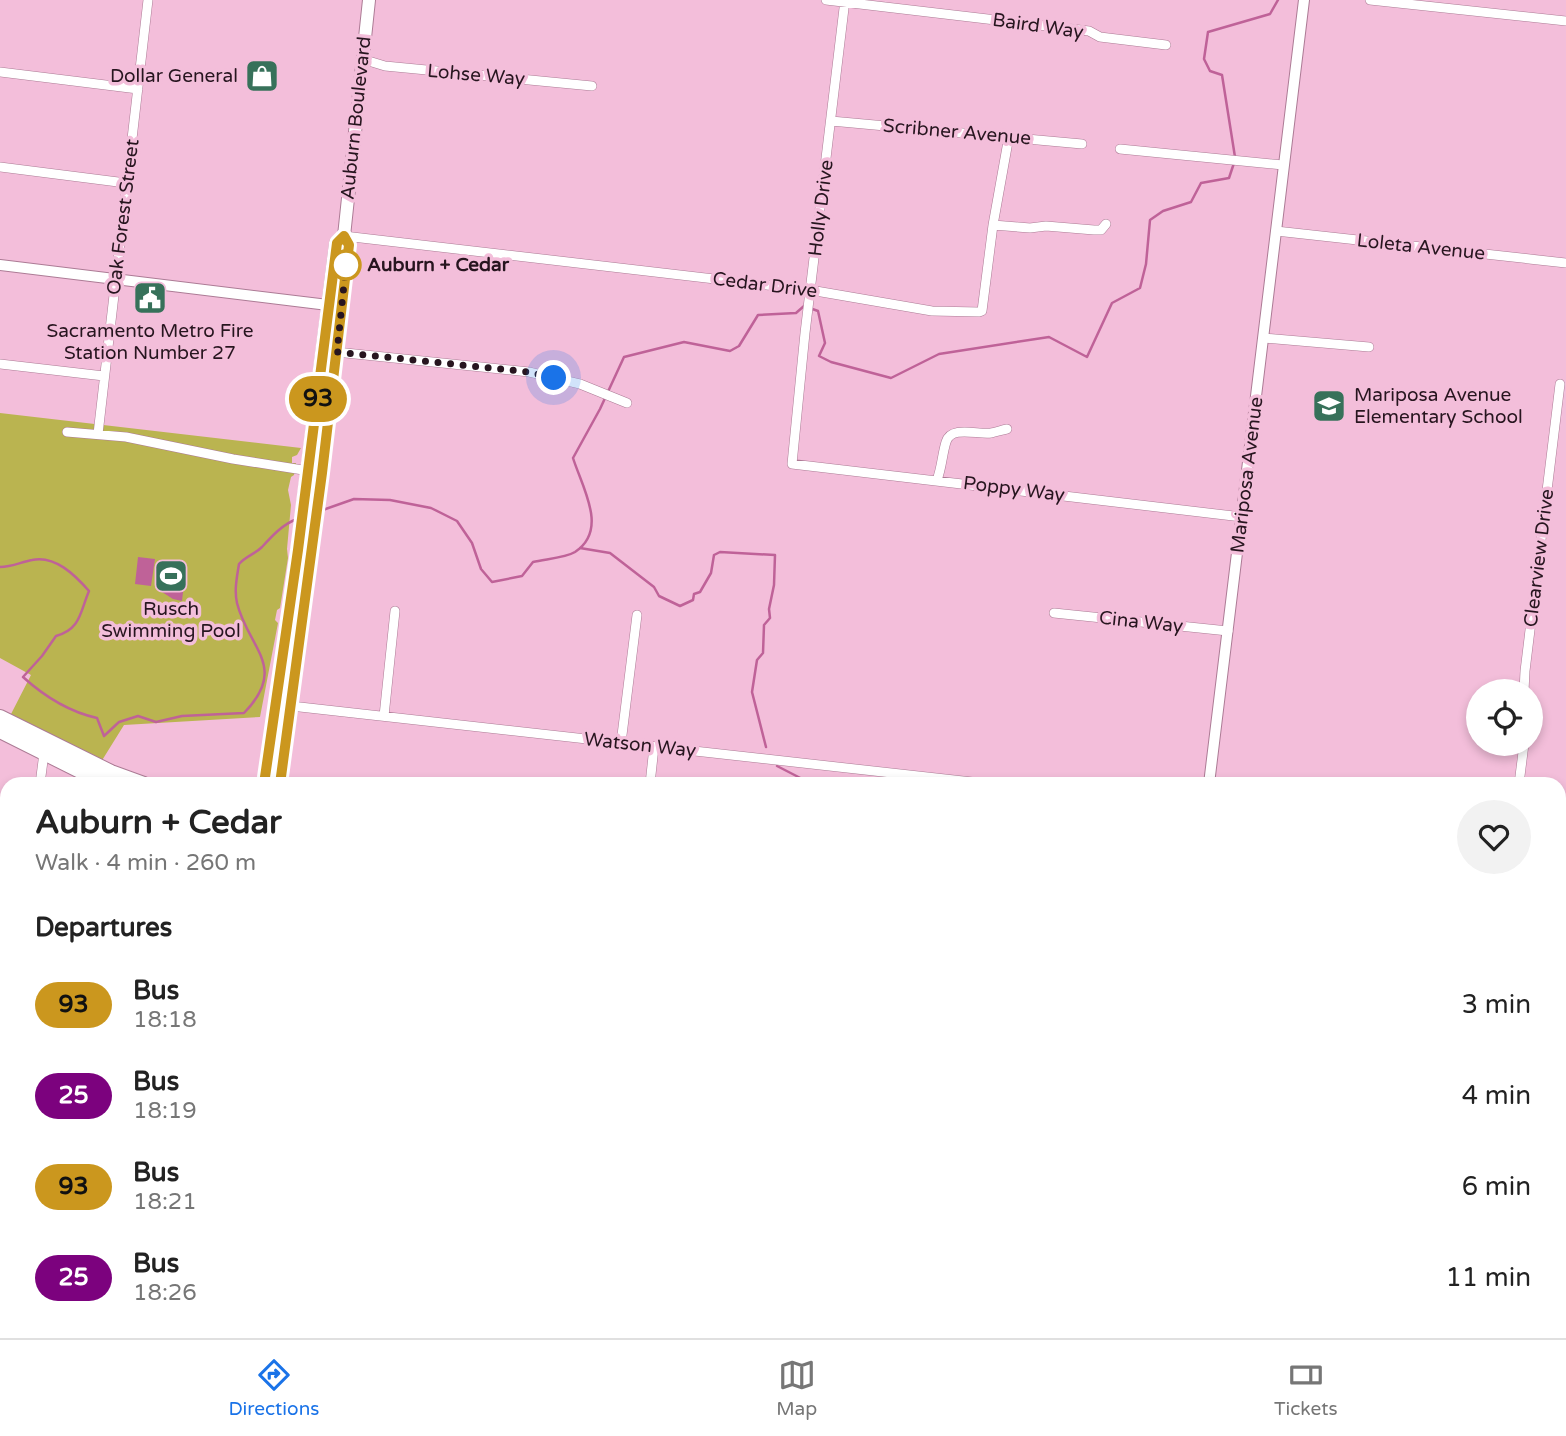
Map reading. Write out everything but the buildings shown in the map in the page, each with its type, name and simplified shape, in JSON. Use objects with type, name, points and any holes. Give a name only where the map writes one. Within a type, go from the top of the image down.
[{"type":"main road","name":"Auburn Boulevard","points":[[265,777],[303,513],[315,472],[337,352],[349,245],[344,236],[369,0]]},
{"type":"main road","name":"Auburn Boulevard","points":[[281,777],[317,507],[315,472],[328,305],[337,243],[344,236]]},
{"type":"main road","points":[[0,717],[125,777]]},
{"type":"main road","points":[[0,731],[92,777]]},
{"type":"street","name":"Oak Forest Street","points":[[98,434],[148,0]]},
{"type":"street","name":"Baird Way","points":[[826,0],[1089,30],[1100,37],[1166,45]]},
{"type":"street","name":"Mariposa Avenue","points":[[1210,777],[1304,0]]},
{"type":"street","points":[[1370,0],[1566,21]]},
{"type":"street","name":"Holly Drive","points":[[792,458],[806,319],[845,1]]},
{"type":"street","name":"Lohse Way","points":[[362,59],[385,66],[592,86]]},
{"type":"street","points":[[0,72],[138,89]]},
{"type":"street","name":"Scribner Avenue","points":[[831,121],[1082,144]]},
{"type":"street","points":[[1009,136],[993,225],[1101,230],[1106,224]]},
{"type":"street","points":[[1120,149],[1283,165]]},
{"type":"street","points":[[0,167],[126,183]]},
{"type":"street","name":"Cedar Drive","points":[[344,236],[810,290],[932,311],[968,313],[982,311],[993,225]]},
{"type":"street","name":"Loleta Avenue","points":[[1276,231],[1566,263]]},
{"type":"street","points":[[0,265],[328,305]]},
{"type":"street","points":[[1264,338],[1369,347]]},
{"type":"street","points":[[337,352],[529,372],[598,391],[626,403]]},
{"type":"street","points":[[0,364],[104,376]]},
{"type":"street","name":"Clearview Drive","points":[[1525,679],[1560,384]]},
{"type":"street","points":[[937,480],[943,464],[946,440],[950,435],[956,432],[990,433],[1007,429]]},
{"type":"street","points":[[67,432],[127,437],[233,459],[315,472]]},
{"type":"street","name":"Poppy Way","points":[[792,458],[792,464],[812,467],[1242,517]]},
{"type":"street","points":[[384,716],[395,611]]},
{"type":"street","name":"Cina Way","points":[[1054,613],[1228,631]]},
{"type":"street","points":[[621,743],[637,615]]},
{"type":"street","name":"Watson Way","points":[[291,706],[926,777]]},
{"type":"street","points":[[651,777],[654,747]]},
{"type":"street","points":[[41,777],[44,753]]},
{"type":"street","points":[[1520,777],[1522,756]]},
{"type":"shaded area","points":[[0,413],[301,448],[297,455],[292,457],[292,463],[296,463],[288,490],[291,505],[288,558],[260,717],[124,725],[101,762],[10,716],[31,675],[0,658]]},
{"type":"shaded area","points":[[138,557],[155,559],[151,586],[135,584]]},
{"type":"shaded area","name":"Rusch Swimming Pool","points":[[159,563],[186,566],[182,601],[162,592],[173,587],[157,585]]},
{"type":"waterway","points":[[1235,157],[1222,75],[1210,71],[1204,59],[1208,32],[1270,14],[1278,0]]},
{"type":"waterway","points":[[320,511],[354,499],[390,500],[431,508],[457,521],[472,543],[481,569],[492,582],[522,576],[533,562],[571,554],[585,543],[592,520],[587,495],[573,458],[624,357],[684,342],[730,351],[739,346],[758,315],[796,313],[804,306],[818,311],[825,343],[819,356],[831,362],[891,378],[939,354],[1049,337],[1087,357],[1112,303],[1140,288],[1146,264],[1150,220],[1163,211],[1191,202],[1201,183],[1229,178],[1234,163]]},
{"type":"waterway","points":[[0,567],[32,560],[49,560],[71,573],[89,591],[75,624],[56,636],[23,677],[58,702],[97,718],[104,736],[119,722],[138,716],[156,722],[182,716],[244,713],[257,697],[263,683],[264,670],[262,658],[237,603],[239,564],[282,527],[297,519]]},
{"type":"waterway","points":[[580,548],[610,553],[654,587],[659,596],[680,606],[693,600],[694,594],[700,592],[711,573],[714,555],[720,552],[775,555],[770,618],[764,625],[763,653],[757,660],[752,692],[766,747]]},
{"type":"waterway","points":[[777,766],[798,777]]},
{"type":"bus line","name":"93","points":[[265,777],[298,550],[337,243],[344,236],[349,245],[337,352],[281,777]]},
{"type":"place","name":"Dollar General","points":[[262,76]]},
{"type":"place","name":"Auburn + Cedar","points":[[346,265]]},
{"type":"place","name":"Sacramento Metro Fire Station Number 27","points":[[150,298]]},
{"type":"place","name":"Mariposa Avenue Elementary School","points":[[1329,406]]},
{"type":"place","name":"Rusch Swimming Pool","points":[[171,576]]},
{"type":"route","points":[[346,265],[337,352],[529,372],[554,378]]}]
